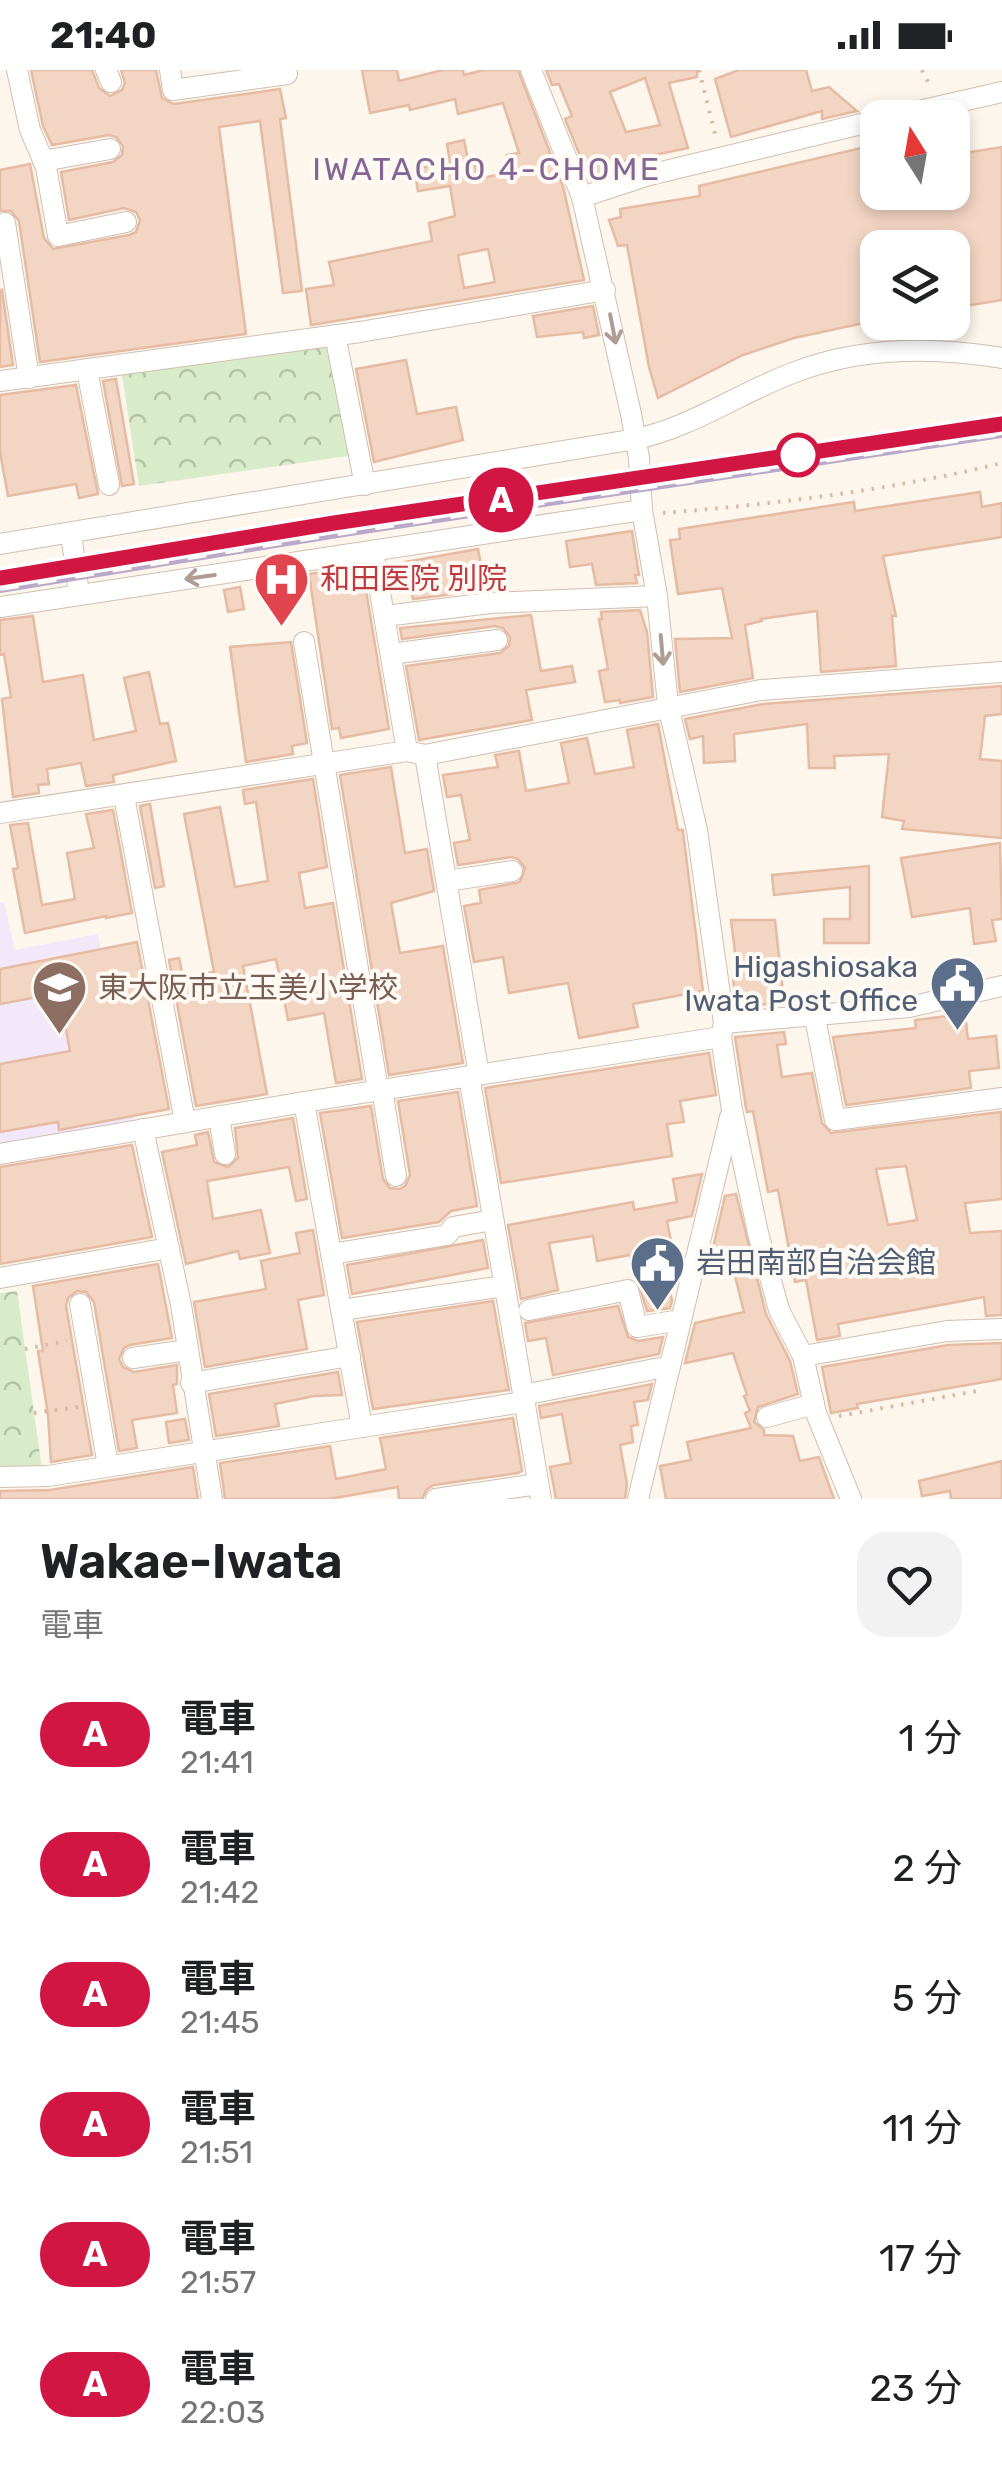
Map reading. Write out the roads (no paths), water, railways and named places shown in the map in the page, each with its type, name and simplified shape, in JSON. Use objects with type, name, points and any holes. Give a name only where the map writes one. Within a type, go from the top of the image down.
[{"type":"street","points":[[17,70],[30,130],[44,161],[58,236],[126,222]]},
{"type":"street","points":[[170,70],[173,90],[287,74]]},
{"type":"street","points":[[531,70],[582,197],[653,512],[668,705],[697,830],[732,1110],[758,1232],[780,1310],[803,1356],[816,1412],[851,1499]]},
{"type":"street","points":[[967,100],[1002,92]]},
{"type":"street","points":[[582,197],[650,174],[860,124]]},
{"type":"street","points":[[44,161],[110,149]]},
{"type":"street","points":[[5,223],[29,378]]},
{"type":"street","points":[[0,381],[335,335],[606,290]]},
{"type":"street","points":[[335,335],[365,486]]},
{"type":"street","points":[[0,544],[636,439],[663,433],[800,370],[881,352],[953,350],[1002,358]]},
{"type":"street","points":[[87,370],[109,484]]},
{"type":"street","points":[[0,607],[653,512]]},
{"type":"street","points":[[71,533],[79,594]]},
{"type":"street","points":[[373,551],[391,654],[447,881],[493,1220],[539,1491],[436,1499]]},
{"type":"street","points":[[384,616],[490,604],[658,596]]},
{"type":"street","points":[[391,654],[497,640]]},
{"type":"street","points":[[304,642],[396,1176]]},
{"type":"street","points":[[0,813],[416,753],[761,690],[1002,672]]},
{"type":"street","points":[[124,796],[185,1122]]},
{"type":"street","points":[[447,881],[512,870]]},
{"type":"street","points":[[0,1154],[474,1076],[723,1030],[909,1007],[1002,986]]},
{"type":"street","points":[[815,1018],[835,1120],[1002,1098]]},
{"type":"street","points":[[304,1102],[362,1426]]},
{"type":"street","points":[[638,1499],[732,1110]]},
{"type":"street","points":[[219,1116],[225,1154]]},
{"type":"street","points":[[143,1129],[169,1248],[212,1499]]},
{"type":"street","points":[[332,1254],[447,1235],[453,1227],[493,1220]]},
{"type":"street","points":[[0,1278],[169,1248]]},
{"type":"street","points":[[342,1310],[504,1286]]},
{"type":"street","points":[[529,1310],[628,1290],[638,1328],[681,1320]]},
{"type":"street","points":[[80,1304],[108,1466]]},
{"type":"street","points":[[803,1356],[947,1331],[1002,1330]]},
{"type":"street","points":[[133,1358],[187,1350]]},
{"type":"street","points":[[191,1383],[350,1356]]},
{"type":"street","points":[[0,1477],[48,1476],[362,1426],[523,1399],[670,1366]]},
{"type":"street","points":[[766,1417],[816,1412]]},
{"type":"railway","points":[[0,588],[1002,433]]},
{"type":"train","name":"A","points":[[0,578],[334,523],[1002,424]]},
{"type":"place","name":"和田医院 別院","points":[[281,628]]},
{"type":"place","name":"Higashiosaka Iwata Post Office","points":[[957,1033]]},
{"type":"place","name":"東大阪市立玉美小学校","points":[[59,1037]]},
{"type":"place","name":"岩田南部自治会館","points":[[657,1312]]},
{"type":"district","name":"IWATACHO 4-CHOME","points":[[487,169]]}]
